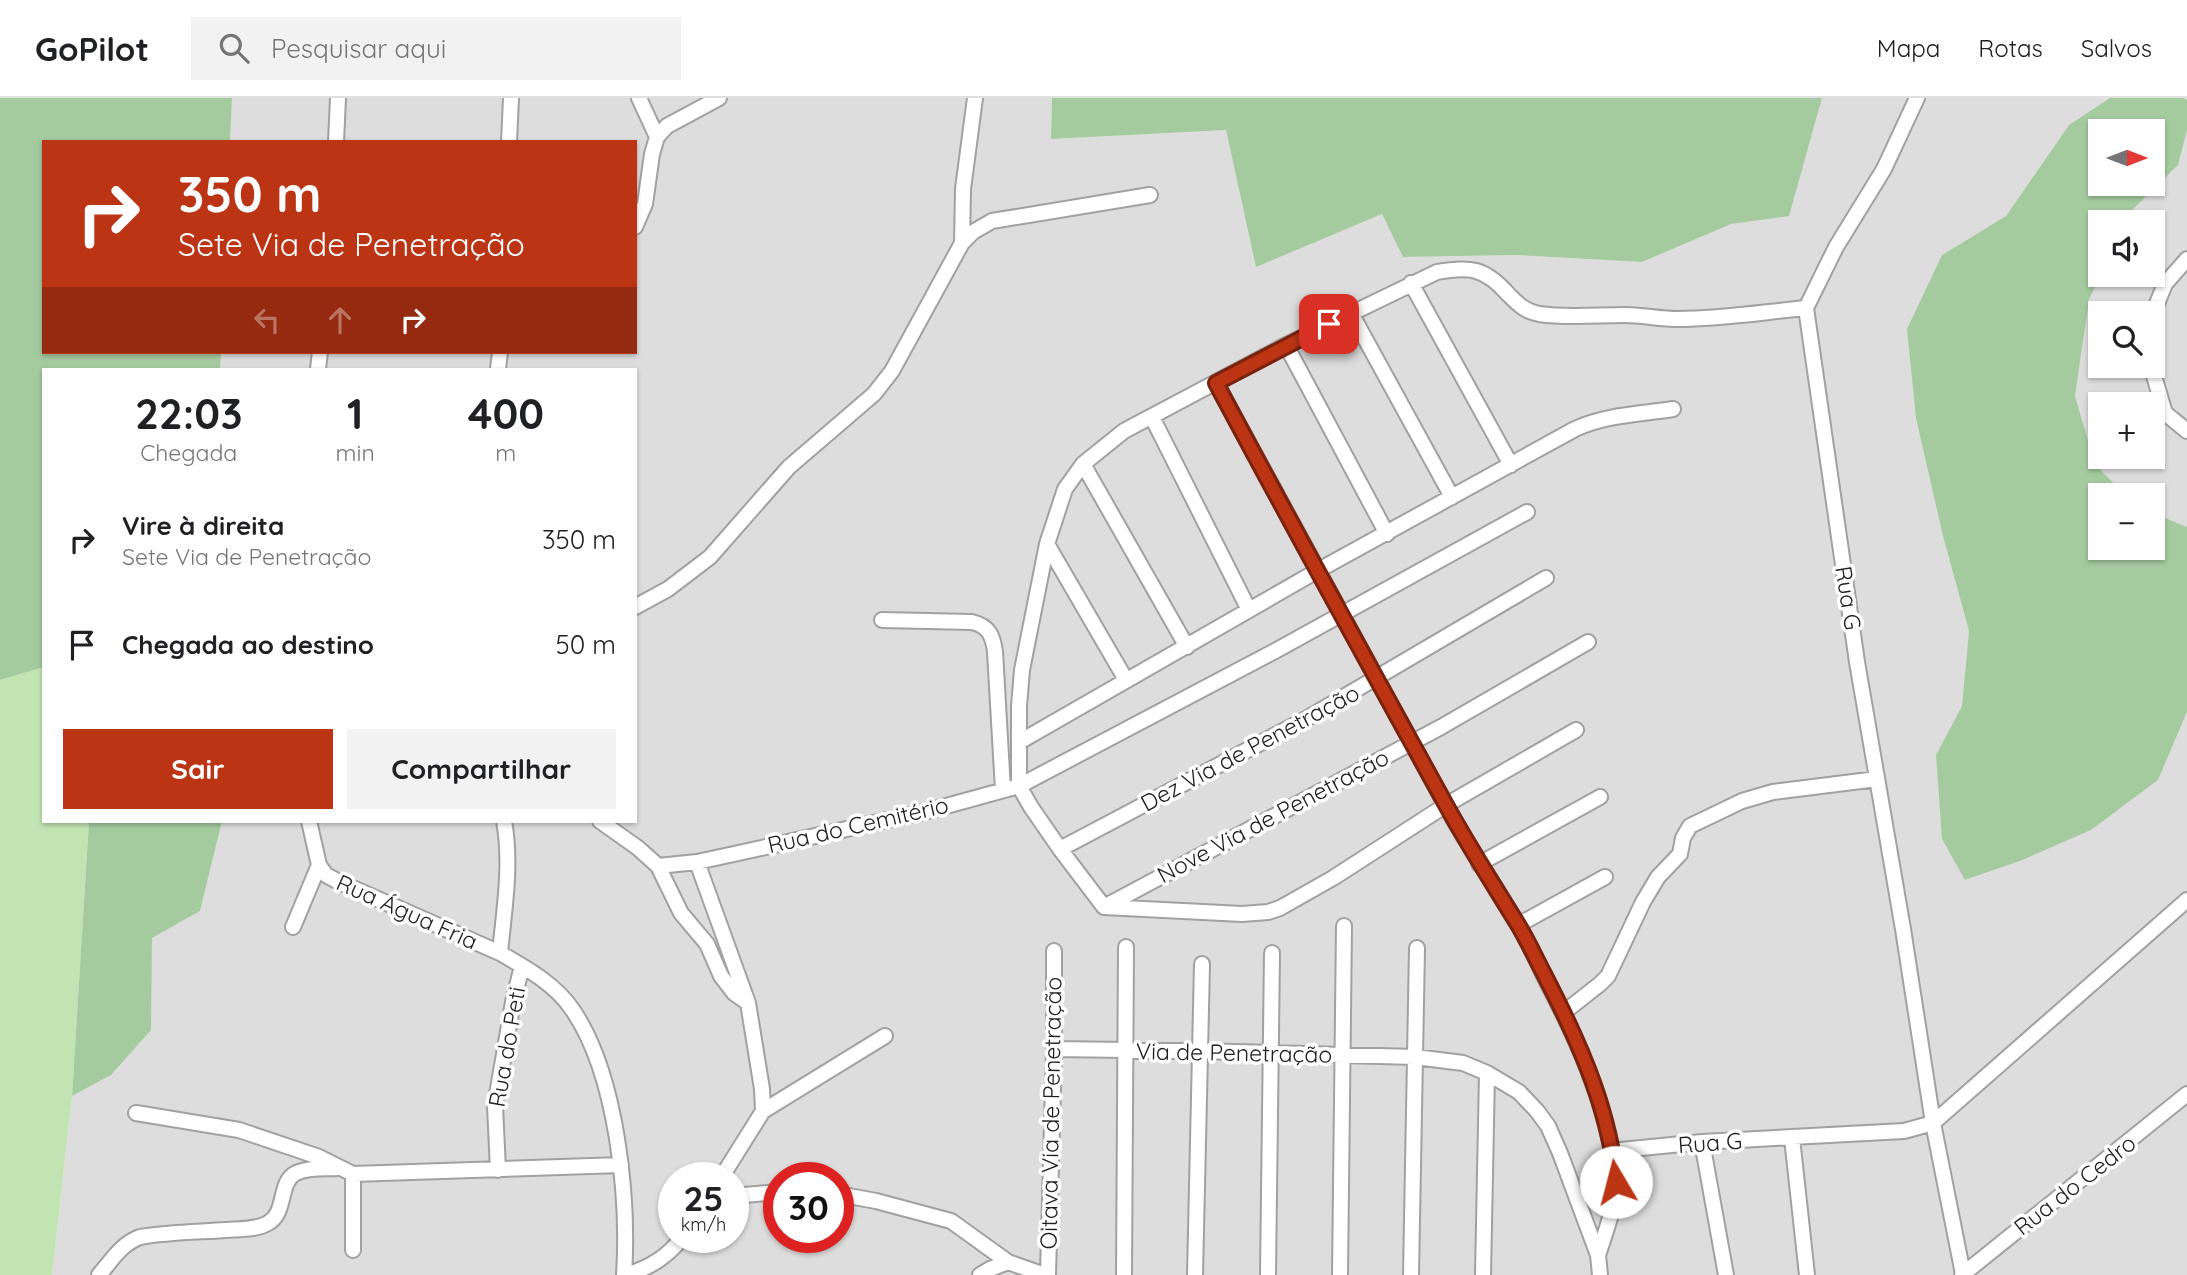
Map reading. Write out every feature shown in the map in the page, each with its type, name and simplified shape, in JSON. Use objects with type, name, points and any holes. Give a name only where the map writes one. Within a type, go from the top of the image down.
[{"type":"street","points":[[335,140],[338,98]]},
{"type":"street","points":[[509,140],[511,98]]},
{"type":"street","points":[[639,98],[657,137]]},
{"type":"street","points":[[637,222],[645,204],[657,137],[667,126],[719,98]]},
{"type":"street","points":[[962,243],[963,189],[975,98]]},
{"type":"street","points":[[1576,730],[1446,805],[1303,897],[1268,912],[1242,914],[1104,907],[1060,849],[1020,786],[1022,670],[1047,544],[1065,489],[1083,464],[1124,431],[1286,345],[1437,272],[1461,268],[1475,270],[1492,277],[1521,307],[1551,315],[1631,315],[1676,319],[1806,308],[1836,247],[1884,169],[1917,98]]},
{"type":"street","points":[[637,606],[668,589],[710,557],[789,467],[874,394],[892,371],[962,243],[974,232],[992,221],[1150,195]]},
{"type":"street","points":[[2187,259],[2165,284],[2156,306],[2153,342],[2154,376],[2165,413],[2187,431]]},
{"type":"street","points":[[1411,283],[1511,465]]},
{"type":"street","name":"Rua G","points":[[1806,308],[1853,634],[1933,1123],[1962,1274]]},
{"type":"street","points":[[1351,313],[1452,497]]},
{"type":"street","points":[[1286,345],[1387,534]]},
{"type":"street","points":[[1216,383],[1446,805],[1518,925],[1588,1065],[1604,1118],[1615,1169],[1614,1199],[1598,1255]]},
{"type":"street","points":[[1021,741],[1249,610],[1585,424],[1673,409]]},
{"type":"street","points":[[1152,417],[1249,610]]},
{"type":"street","points":[[1083,464],[1187,647]]},
{"type":"street","name":"Rua do Cemitério","points":[[658,866],[697,862],[928,811],[1020,786],[1343,614],[1527,512]]},
{"type":"street","points":[[1047,544],[1126,680]]},
{"type":"street","name":"Dez Via de Penetração","points":[[1060,849],[1306,719],[1546,578]]},
{"type":"street","points":[[882,620],[972,622],[985,626],[991,634],[995,652],[1003,790]]},
{"type":"street","name":"Nove Via de Penetração","points":[[1104,907],[1441,727],[1588,642]]},
{"type":"street","points":[[1563,1013],[1608,976],[1643,902],[1658,877],[1680,853],[1683,838],[1690,826],[1742,801],[1773,792],[1877,779]]},
{"type":"street","points":[[1479,864],[1600,797]]},
{"type":"street","name":"Rua Água Fria","points":[[309,823],[319,865],[326,875],[500,953],[561,995],[572,1009],[597,1061],[608,1096],[621,1165],[625,1208],[625,1275]]},
{"type":"street","name":"Rua do Peti","points":[[500,953],[506,884],[507,836],[504,823]]},
{"type":"street","points":[[603,823],[658,866],[681,914],[707,944],[720,976],[734,993],[748,1003]]},
{"type":"street","points":[[697,862],[748,1003],[763,1111]]},
{"type":"street","name":"Rua Água Fria","points":[[293,927],[319,865]]},
{"type":"street","points":[[1518,925],[1605,877]]},
{"type":"street","name":"Rua G","points":[[1611,1151],[1702,1142],[1904,1131],[1933,1123],[2187,901]]},
{"type":"street","points":[[1339,1275],[1344,926]]},
{"type":"street","points":[[1124,1275],[1126,947]]},
{"type":"street","points":[[1411,1275],[1417,948]]},
{"type":"street","name":"Oitava Via de Penetração","points":[[1046,1275],[1054,1049],[1054,951]]},
{"type":"street","points":[[1268,1275],[1272,953]]},
{"type":"street","points":[[1195,1275],[1202,964]]},
{"type":"street","name":"Rua do Peti","points":[[498,1170],[494,1122],[496,1099],[522,966]]},
{"type":"street","points":[[731,1162],[763,1111],[884,1036]]},
{"type":"street","name":"Via de Penetração","points":[[1054,1049],[1415,1057],[1463,1063],[1487,1073],[1519,1092],[1548,1126],[1598,1255],[1600,1275]]},
{"type":"street","points":[[1483,1275],[1487,1073]]},
{"type":"street","name":"Rua do Cedro","points":[[1962,1274],[2187,1094]]},
{"type":"street","points":[[136,1113],[239,1130],[319,1157],[353,1174],[621,1165]]},
{"type":"street","points":[[1792,1138],[1807,1275]]},
{"type":"street","points":[[1702,1142],[1726,1275]]},
{"type":"street","points":[[99,1275],[130,1240],[267,1224],[279,1211],[289,1179],[294,1174],[339,1167]]},
{"type":"street","points":[[353,1174],[353,1250]]},
{"type":"street","points":[[854,1197],[876,1200],[951,1222],[1008,1262],[1046,1275]]},
{"type":"street","points":[[625,1275],[662,1260],[669,1253]]},
{"type":"street","points":[[980,1275],[1008,1262]]},
{"type":"shaded area","points":[[232,98],[1052,98],[1051,139],[1226,130],[1256,266],[1382,214],[1403,257],[1515,255],[1642,262],[1731,224],[1789,215],[1822,98],[2110,98],[2069,125],[2006,216],[1942,255],[1943,536],[1969,631],[1962,706],[1936,756],[1966,880],[2020,861],[2091,830],[2158,780],[2187,712],[2187,1275],[52,1275],[72,1096],[111,1075],[150,1030],[152,938],[200,911],[222,823],[637,823],[637,368],[220,368],[221,354],[637,354],[637,140],[230,140]]},
{"type":"shaded area","points":[[2187,130],[2187,527],[2165,518],[2165,483],[2113,483],[2100,469],[2165,469],[2165,392],[2088,392],[2088,440],[2075,396],[2088,307],[2088,378],[2165,378],[2165,301],[2089,301],[2095,287],[2165,287],[2165,210],[2132,210],[2146,196],[2165,196],[2165,178],[2178,165]]},
{"type":"green space","points":[[0,98],[232,98],[230,140],[42,140],[42,354],[221,354],[220,368],[42,368],[42,668],[0,680]]},
{"type":"green space","points":[[1052,98],[1822,98],[1789,216],[1731,224],[1642,262],[1515,255],[1403,257],[1382,214],[1256,267],[1226,130],[1051,139]]},
{"type":"green space","points":[[2110,98],[2187,100],[2187,130],[2178,165],[2165,178],[2165,119],[2088,119],[2088,196],[2146,196],[2132,210],[2088,210],[2088,287],[2095,287],[2088,301],[2075,396],[2088,440],[2088,469],[2100,469],[2113,483],[2088,483],[2088,560],[2165,560],[2165,518],[2187,527],[2187,712],[2158,780],[2091,830],[2020,861],[1965,880],[1942,839],[1936,755],[1962,706],[1969,631],[1943,536],[1916,418],[1907,329],[1942,255],[2006,216],[2069,125]]},
{"type":"green space","points":[[42,668],[42,823],[89,823],[72,1096],[52,1275],[0,1275],[0,680]]},
{"type":"green space","points":[[89,823],[222,823],[200,911],[152,938],[151,1030],[111,1075],[72,1096]]},
{"type":"route","points":[[1329,324],[1216,383],[1446,805],[1518,925],[1555,995],[1588,1065],[1604,1118],[1616,1182]]}]
